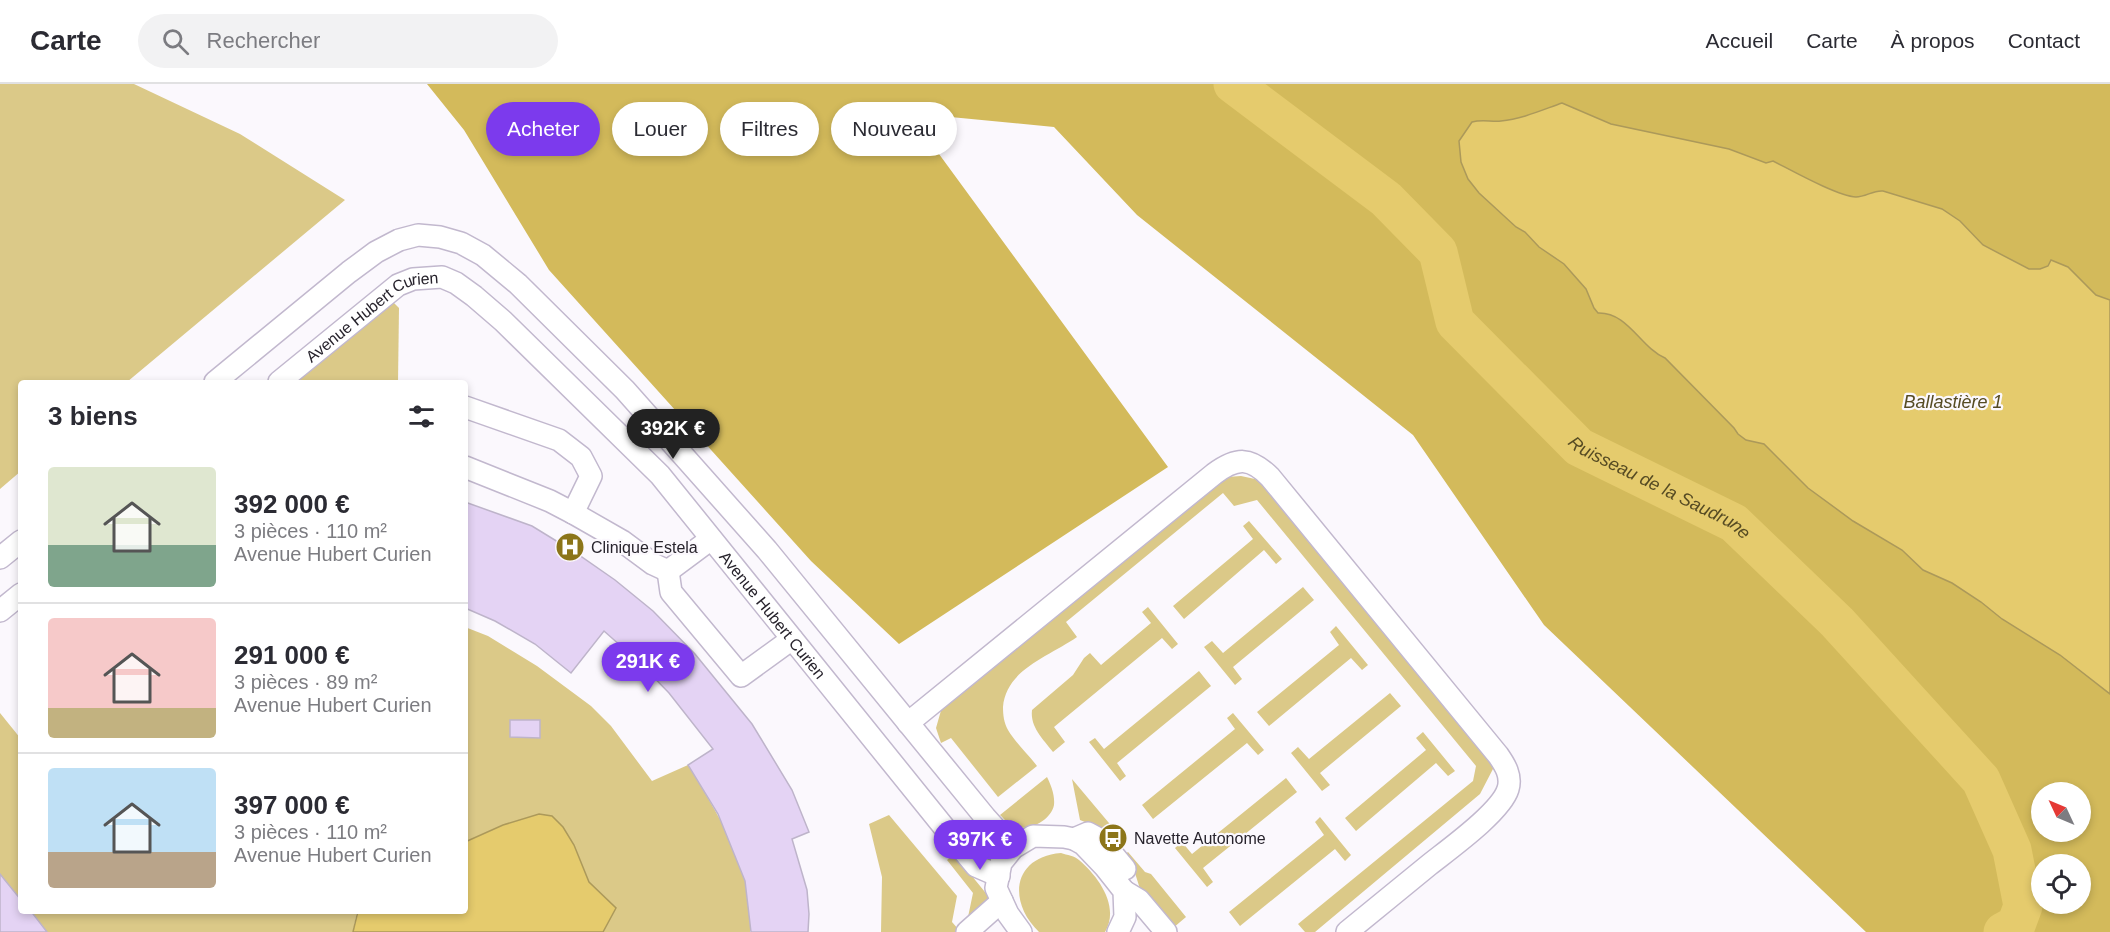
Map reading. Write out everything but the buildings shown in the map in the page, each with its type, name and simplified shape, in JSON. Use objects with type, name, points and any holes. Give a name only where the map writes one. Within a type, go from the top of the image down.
[{"type":"street","points":[[216,380],[349,272],[376,252],[399,240],[418,236],[440,237],[461,243],[483,255],[518,284],[625,390],[767,550],[1000,836],[1013,848]]},
{"type":"street","name":"Avenue Hubert Curien","points":[[281,380],[398,285],[412,279],[423,278],[442,278],[456,283],[503,321],[660,475],[976,866],[999,876]]},
{"type":"street","points":[[468,408],[559,440],[581,457],[591,476],[573,513]]},
{"type":"street","points":[[908,723],[1214,474],[1237,461],[1254,463],[1270,477],[1498,755],[1509,777],[1508,791],[1499,805],[1347,932]]},
{"type":"street","points":[[468,468],[550,501],[622,541],[653,564],[668,571]]},
{"type":"street","points":[[668,571],[711,539]]},
{"type":"street","points":[[0,558],[18,543]]},
{"type":"street","points":[[668,571],[671,592],[741,676],[792,639]]},
{"type":"street","points":[[0,611],[18,596]]},
{"type":"street","points":[[1021,932],[1008,914],[996,888],[1001,863],[1013,848],[1033,836],[1074,839],[1090,852],[1122,888],[1139,900],[1166,932]]},
{"type":"street","points":[[1118,932],[1125,917],[1122,888]]},
{"type":"street","points":[[967,932],[1002,901]]},
{"type":"shaded area","points":[[0,84],[134,84],[240,134],[345,200],[129,380],[18,380],[18,474],[0,489]]},
{"type":"shaded area","points":[[427,84],[2110,84],[2110,932],[1866,932],[1544,625],[1413,435],[1137,215],[1054,127],[957,118],[957,102],[831,102],[831,156],[940,156],[1168,467],[899,644],[811,561],[549,270],[464,130]]},
{"type":"shaded area","points":[[393,302],[399,308],[398,380],[297,380]]},
{"type":"shaded area","points":[[1241,476],[1255,479],[1266,486],[1494,767],[1480,794],[1315,932],[1305,932],[1298,924],[1473,781],[1476,766],[1257,500],[1234,506],[1223,493],[1066,622],[1077,637],[1031,665],[1012,683],[1003,707],[1005,722],[1011,734],[1037,766],[998,797],[951,738],[941,743],[936,728],[942,707],[1227,477]]},
{"type":"shaded area","points":[[1249,521],[1282,559],[1276,564],[1264,550],[1184,619],[1173,606],[1253,539],[1243,526]]},
{"type":"shaded area","points":[[1303,587],[1314,600],[1233,667],[1242,679],[1235,685],[1204,647],[1212,641],[1223,653]]},
{"type":"shaded area","points":[[1148,607],[1178,644],[1172,649],[1162,638],[1054,727],[1065,742],[1053,752],[1035,727],[1032,710],[1073,675],[1090,653],[1101,665],[1151,623],[1142,612]]},
{"type":"shaded area","points":[[1336,626],[1368,665],[1362,670],[1351,658],[1269,726],[1257,712],[1339,645],[1330,632]]},
{"type":"shaded area","points":[[468,628],[488,636],[537,666],[591,706],[611,726],[652,781],[688,765],[732,844],[747,887],[750,932],[603,932],[616,908],[589,882],[574,845],[563,827],[539,814],[503,825],[468,841]]},
{"type":"shaded area","points":[[1199,671],[1211,686],[1117,763],[1126,776],[1120,781],[1089,742],[1095,738],[1104,749]]},
{"type":"shaded area","points":[[1390,693],[1401,706],[1320,773],[1330,785],[1322,791],[1291,753],[1298,747],[1309,759]]},
{"type":"shaded area","points":[[0,713],[18,735],[18,896],[0,874]]},
{"type":"shaded area","points":[[1233,713],[1264,750],[1258,755],[1247,743],[1153,819],[1142,805],[1235,729],[1227,718]]},
{"type":"shaded area","points":[[1423,732],[1455,771],[1448,776],[1436,763],[1356,831],[1345,818],[1426,750],[1416,738]]},
{"type":"shaded area","points":[[1047,777],[1054,805],[1044,820],[1033,826],[1022,828],[1011,825],[1000,815]]},
{"type":"shaded area","points":[[1286,778],[1297,792],[1203,868],[1213,882],[1207,887],[1175,848],[1182,842],[1192,854]]},
{"type":"shaded area","points":[[1072,779],[1114,829],[1106,834],[1080,820]]},
{"type":"shaded area","points":[[889,815],[957,896],[952,922],[959,930],[957,932],[881,932],[882,877],[869,824]]},
{"type":"shaded area","points":[[1320,817],[1351,855],[1345,861],[1335,849],[1240,926],[1229,912],[1324,835],[1315,822]]},
{"type":"shaded area","points":[[1128,852],[1145,872],[1151,874],[1186,917],[1173,928],[1140,889],[1135,873],[1123,856]]},
{"type":"shaded area","points":[[1061,853],[1077,859],[1100,884],[1109,903],[1109,922],[1105,932],[1039,932],[1029,920],[1022,907],[1019,894],[1020,882],[1033,863],[1045,856]]},
{"type":"shaded area","points":[[954,854],[989,897],[988,902],[971,920],[968,917],[973,893],[947,860]]},
{"type":"shaded area","points":[[32,914],[356,914],[353,932],[47,932]]},
{"type":"water","name":"Ballastière 1","points":[[1562,103],[1611,124],[1729,149],[1766,163],[1773,161],[1848,196],[1860,197],[1883,191],[1942,209],[1960,221],[1983,245],[2029,269],[2048,266],[2051,260],[2068,267],[2096,295],[2110,300],[2110,694],[2060,655],[2002,619],[1952,583],[1923,570],[1902,550],[1853,521],[1808,488],[1764,444],[1746,440],[1738,434],[1665,358],[1656,353],[1626,324],[1608,314],[1598,313],[1586,289],[1564,264],[1539,247],[1479,193],[1468,179],[1461,162],[1459,141],[1472,122],[1517,118]]},
{"type":"water","points":[[539,814],[552,816],[563,827],[574,845],[589,882],[616,908],[603,932],[353,932],[357,914],[468,914],[468,841],[503,825]]},
{"type":"waterway","name":"Ruisseau de la Saudrune","points":[[1233,84],[1386,199],[1438,252],[1455,322],[1579,447],[1734,523],[1837,622],[1981,780],[2012,850],[2023,906],[2016,925],[2003,932]]},
{"type":"place","name":"Clinique Estela","points":[[570,547]]},
{"type":"place","name":"Navette Autonome","points":[[1113,838]]}]
